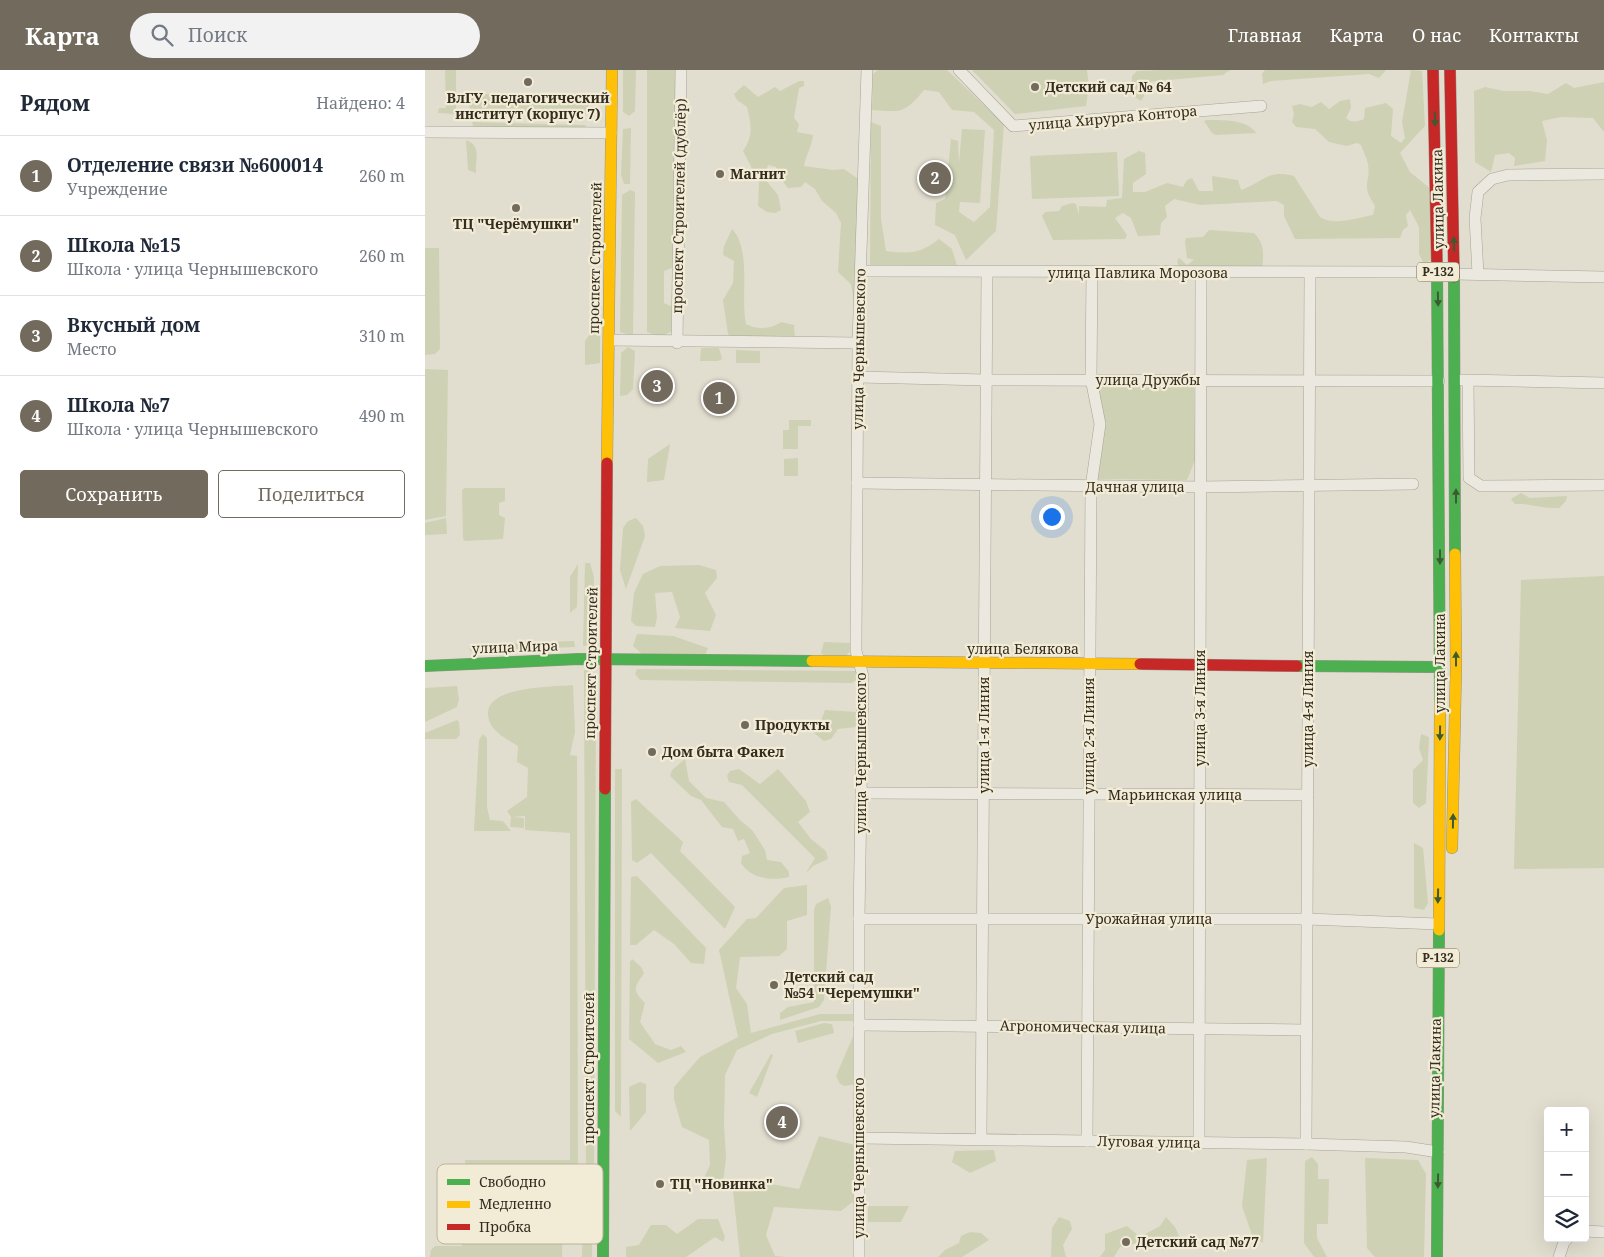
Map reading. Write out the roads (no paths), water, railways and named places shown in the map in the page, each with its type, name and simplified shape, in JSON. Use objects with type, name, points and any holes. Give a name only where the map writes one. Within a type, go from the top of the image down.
[{"type":"main road","name":"проспект Строителей","points":[[603,1257],[605,660],[612,70]]},
{"type":"main road","name":"улица Лакина","points":[[1433,70],[1439,381],[1440,667],[1437,1253]]},
{"type":"main road","name":"улица Лакина","points":[[1450,70],[1454,274],[1456,668],[1452,860]]},
{"type":"main road","name":"улица Белякова","points":[[605,660],[1440,667]]},
{"type":"main road","name":"улица Мира","points":[[425,666],[605,660]]},
{"type":"main road","name":"улица Лакина","points":[[1449,1257],[1450,1128]]},
{"type":"street","name":"проспект Строителей (дублёр)","points":[[677,342],[681,70]]},
{"type":"street","name":"улица Чернышевского","points":[[859,1257],[859,919],[863,794],[863,676],[856,651],[857,483],[858,343],[867,70]]},
{"type":"street","name":"улица Хирурга Контора","points":[[959,70],[1013,126],[1261,106]]},
{"type":"street","points":[[425,132],[611,133]]},
{"type":"street","points":[[1478,274],[1475,218],[1478,192],[1493,179],[1508,175],[1604,174]]},
{"type":"street","name":"улица Павлика Морозова","points":[[861,271],[1310,274],[1415,272]]},
{"type":"street","name":"улица 1-я Линия","points":[[981,1139],[987,272]]},
{"type":"street","name":"улица 2-я Линия","points":[[1087,1141],[1091,487],[1100,424],[1091,380],[1092,272]]},
{"type":"street","name":"улица 3-я Линия","points":[[1199,1142],[1201,273]]},
{"type":"street","name":"улица 4-я Линия","points":[[1306,1144],[1310,274]]},
{"type":"street","points":[[1454,274],[1604,277]]},
{"type":"street","points":[[609,340],[858,343]]},
{"type":"street","name":"улица Дружбы","points":[[858,377],[986,380],[1439,381]]},
{"type":"street","points":[[1455,380],[1604,383]]},
{"type":"street","points":[[1468,381],[1469,478],[1481,486],[1604,485]]},
{"type":"street","name":"Дачная улица","points":[[857,483],[1091,487],[1413,484]]},
{"type":"street","name":"Марьинская улица","points":[[863,794],[1308,795]]},
{"type":"street","name":"Урожайная улица","points":[[859,919],[1307,919],[1438,924]]},
{"type":"street","name":"Агрономическая улица","points":[[859,1025],[1306,1030]]},
{"type":"street","name":"Луговая улица","points":[[860,1138],[1306,1144],[1406,1147],[1438,1152]]},
{"type":"street","points":[[1589,1231],[1604,1232]]},
{"type":"street","points":[[1559,1257],[1563,1242]]},
{"type":"place","name":"ВлГУ, педагогический институт (корпус 7)","points":[[528,82]]},
{"type":"place","name":"Детский сад № 64","points":[[1035,87]]},
{"type":"place","name":"Магнит","points":[[720,174]]},
{"type":"place","name":"Школа №15","points":[[935,178]]},
{"type":"place","name":"ТЦ \"Черёмушки\"","points":[[516,208]]},
{"type":"place","name":"Вкусный дом","points":[[657,386]]},
{"type":"place","name":"Отделение связи №600014","points":[[719,398]]},
{"type":"place","name":"Продукты","points":[[745,725]]},
{"type":"place","name":"Дом быта Факел","points":[[652,752]]},
{"type":"place","name":"Детский сад №54 \"Черемушки\"","points":[[774,985]]},
{"type":"place","name":"Школа №7","points":[[782,1122]]},
{"type":"place","name":"ТЦ \"Новинка\"","points":[[660,1184]]},
{"type":"place","name":"Детский сад №77","points":[[1126,1242]]}]
